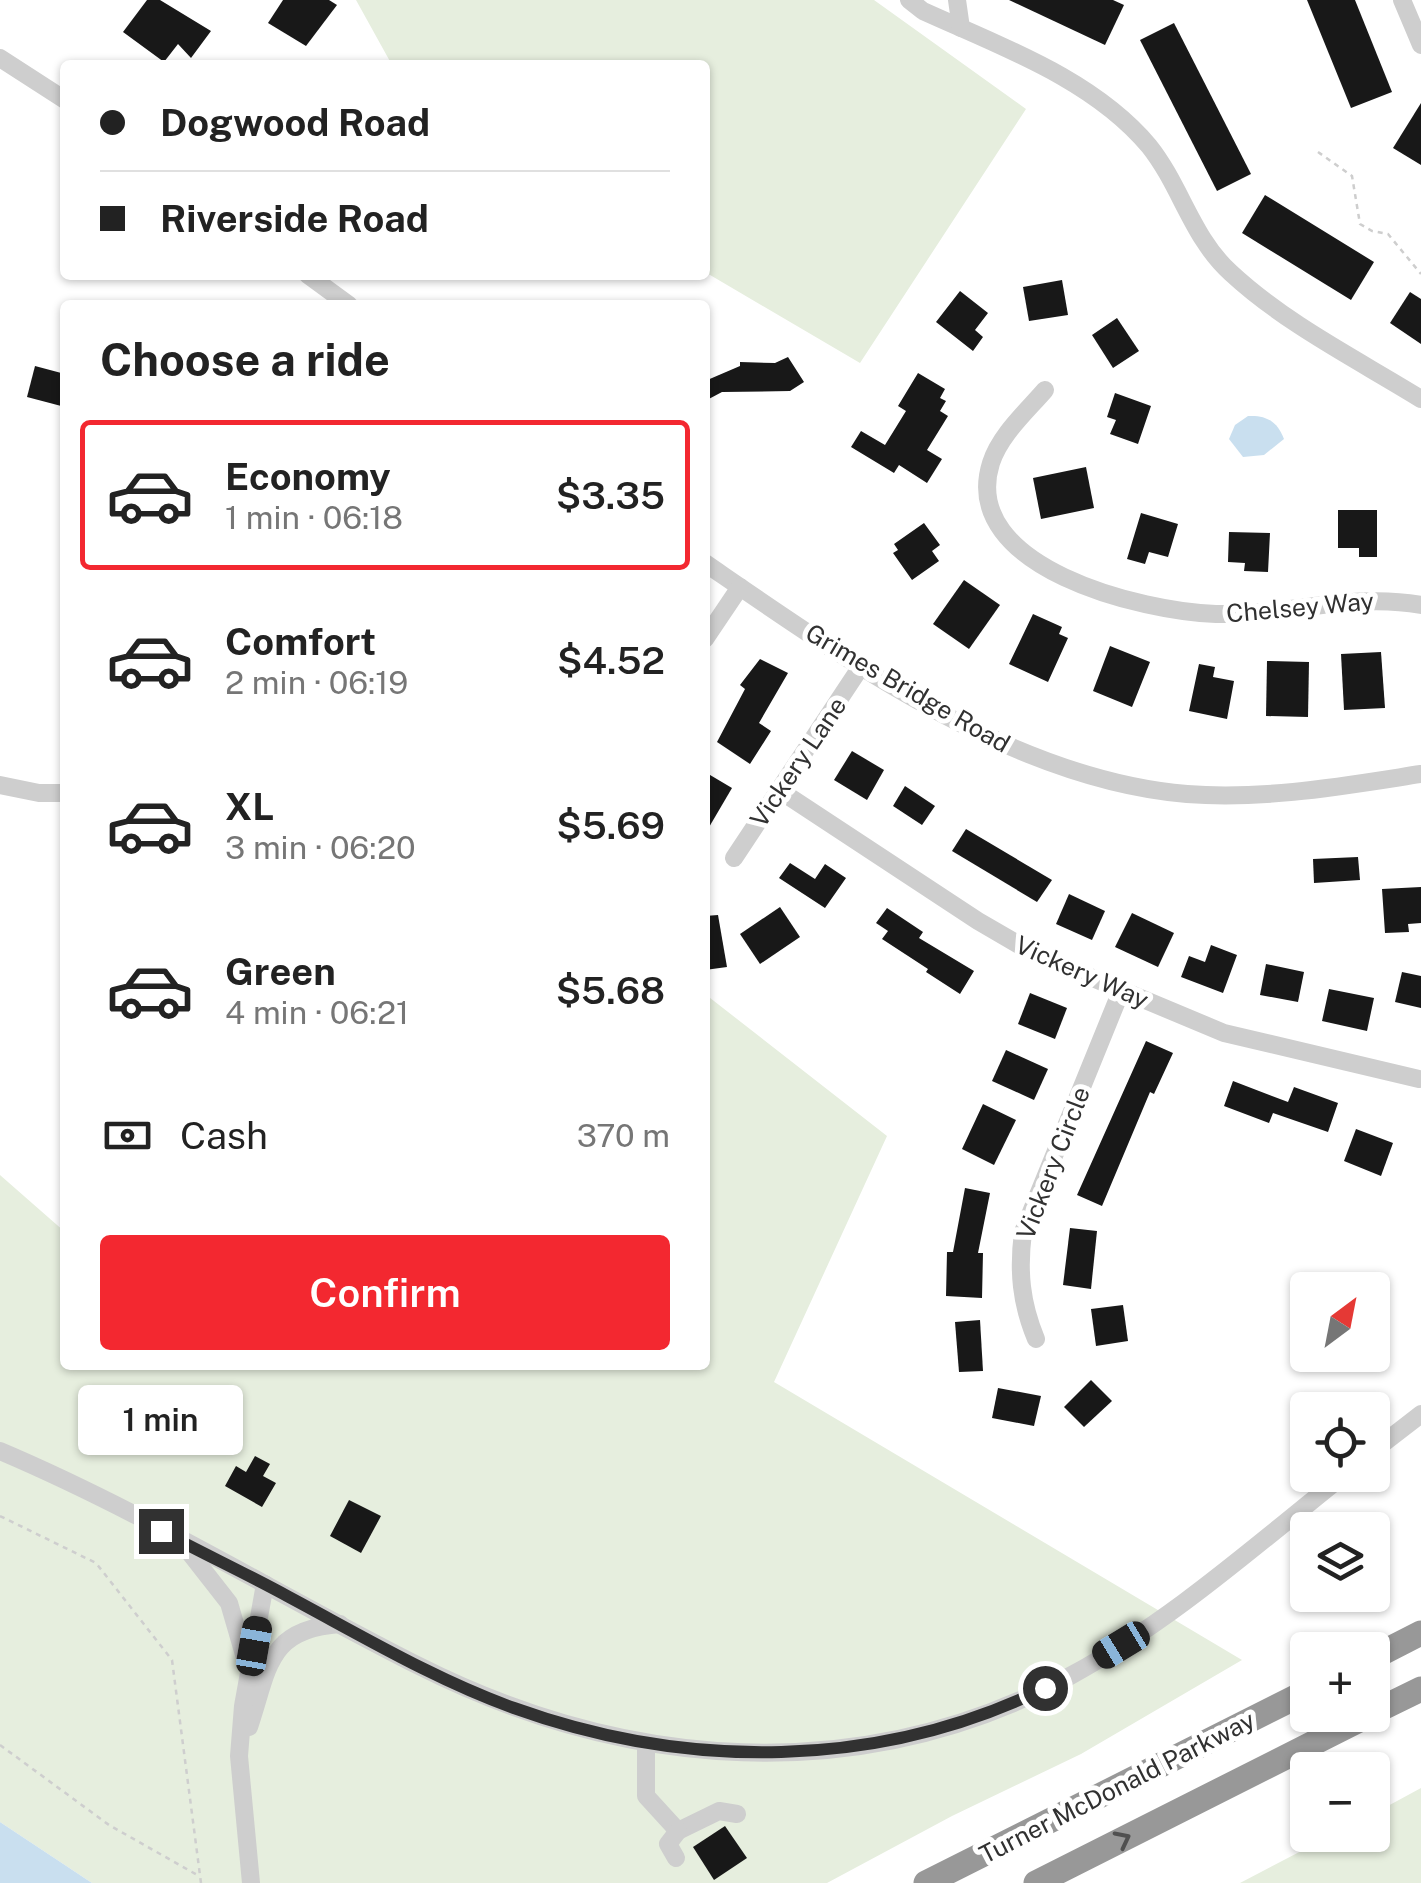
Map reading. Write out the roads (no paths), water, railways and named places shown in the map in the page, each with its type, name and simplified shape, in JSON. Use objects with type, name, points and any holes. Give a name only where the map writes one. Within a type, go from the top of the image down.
[{"type":"highway","points":[[1390,1649],[1421,1633]]},
{"type":"highway","name":"Turner McDonald Parkway","points":[[1390,1704],[1421,1688]]},
{"type":"highway","name":"Turner McDonald Parkway","points":[[926,1883],[1290,1699]]},
{"type":"highway","name":"Turner McDonald Parkway","points":[[1036,1883],[1335,1732]]},
{"type":"street","points":[[909,0],[1044,69],[1116,113],[1151,149],[1212,254],[1228,271],[1297,322],[1421,399]]},
{"type":"street","points":[[957,0],[962,28]]},
{"type":"street","points":[[1402,0],[1421,45]]},
{"type":"street","points":[[0,58],[60,97]]},
{"type":"street","points":[[315,280],[342,300]]},
{"type":"street","name":"Chelsey Way","points":[[1044,390],[998,447],[988,480],[988,497],[994,518],[1005,535],[1019,550],[1060,575],[1125,600],[1192,613],[1276,611],[1364,599],[1421,605]]},
{"type":"street","name":"Grimes Bridge Road","points":[[710,571],[862,665],[1004,746],[1096,778],[1186,794],[1282,793],[1421,774]]},
{"type":"street","points":[[710,632],[740,587]]},
{"type":"street","name":"Vickery Lane","points":[[734,858],[862,665]]},
{"type":"street","points":[[0,785],[60,793]]},
{"type":"street","name":"Vickery Way","points":[[779,790],[1004,937],[1122,991],[1243,1038],[1420,1080]]},
{"type":"street","name":"Vickery Circle","points":[[1036,1339],[1021,1291],[1023,1232],[1122,991]]},
{"type":"street","points":[[1390,1438],[1421,1414]]},
{"type":"street","points":[[0,1451],[418,1665],[514,1708],[598,1734],[724,1753],[839,1749],[903,1738],[1019,1701],[1071,1676],[1176,1608],[1323,1492]]},
{"type":"street","points":[[179,1541],[229,1603],[238,1623],[249,1676]]},
{"type":"street","points":[[250,1883],[239,1756],[265,1584]]},
{"type":"street","points":[[239,1756],[270,1662],[280,1646],[304,1629],[340,1624]]},
{"type":"street","points":[[646,1744],[646,1796],[678,1830]]},
{"type":"street","points":[[676,1858],[668,1844],[678,1830],[719,1811],[737,1814]]},
{"type":"water","points":[[1248,416],[1270,420],[1284,439],[1264,455],[1243,457],[1229,439],[1235,425]]},
{"type":"water","points":[[0,1822],[92,1883],[0,1883]]}]
